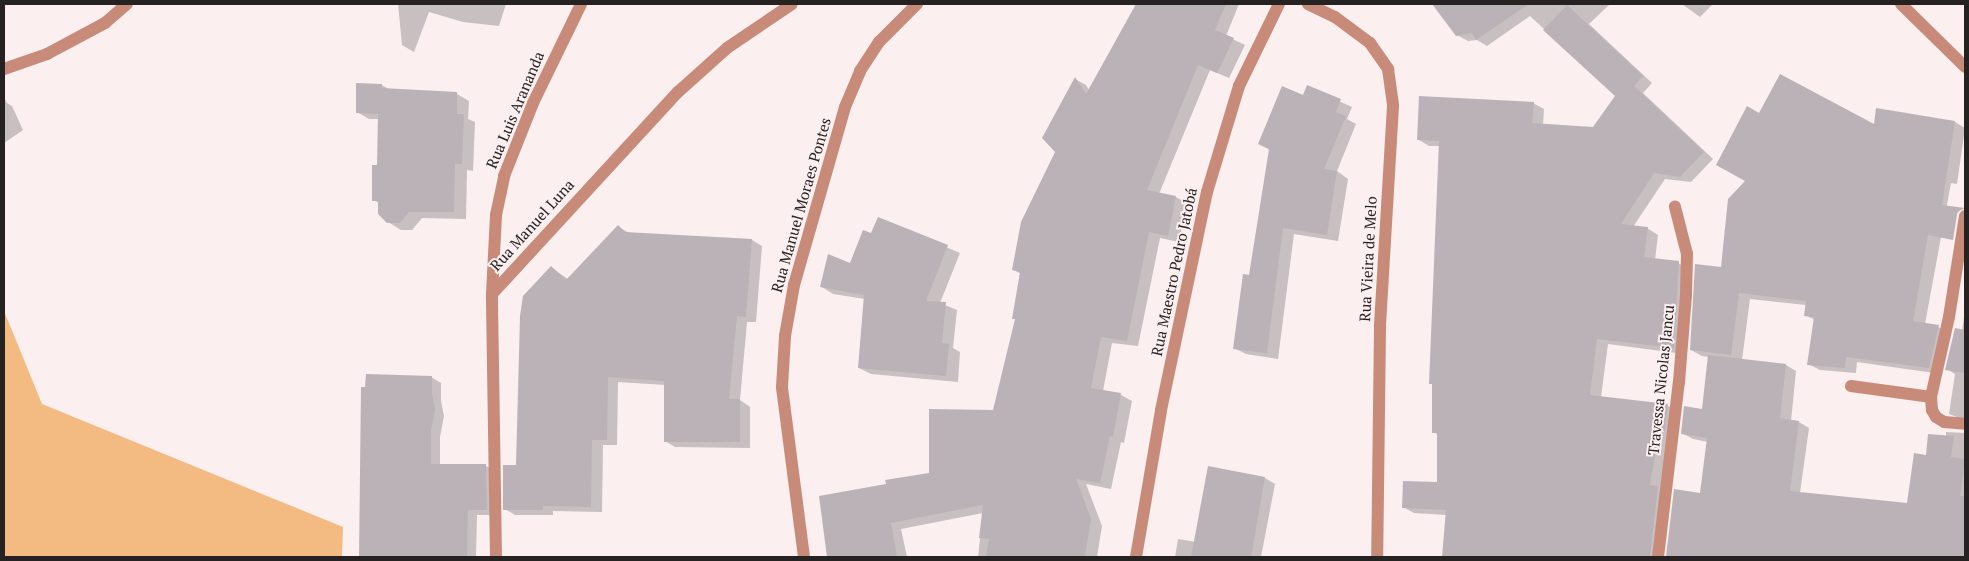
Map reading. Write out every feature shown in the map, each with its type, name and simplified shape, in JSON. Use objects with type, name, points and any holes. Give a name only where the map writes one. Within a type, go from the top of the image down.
[{"type":"street","points":[[4,69],[47,54],[105,23],[127,4]]},
{"type":"street","name":"Rua Luis Arananda","points":[[492,294],[496,216],[504,176],[533,103],[581,4]]},
{"type":"street","name":"Rua Manuel Luna","points":[[496,557],[492,294],[678,92],[727,48],[792,4]]},
{"type":"street","name":"Rua Manuel Moraes Pontes","points":[[804,557],[782,387],[785,336],[794,285],[845,107],[860,71],[879,42],[917,4]]},
{"type":"street","name":"Rua Maestro Pedro Jatobá","points":[[1136,557],[1161,410],[1208,192],[1239,86],[1279,4]]},
{"type":"street","name":"Rua Vieira de Melo","points":[[1308,4],[1335,17],[1370,44],[1388,69],[1393,106],[1380,327],[1377,557]]},
{"type":"street","points":[[1901,4],[1965,67]]},
{"type":"street","name":"Travessa Nicolas Jancu","points":[[1658,557],[1679,382],[1686,295],[1687,254],[1675,207]]},
{"type":"street","points":[[1965,216],[1949,317],[1931,397],[1932,410],[1936,417],[1944,422],[1965,424]]},
{"type":"street","points":[[1851,386],[1931,397]]},
{"type":"shaded area","points":[[4,311],[42,404],[343,527],[342,557],[4,557]]},
{"type":"building","points":[[1136,4],[1226,4],[1215,30],[1234,38],[1217,73],[1198,65],[1147,190],[1176,196],[1168,236],[1149,232],[1127,341],[1101,337],[1091,388],[1121,393],[1113,437],[1110,436],[1100,483],[1076,479],[1091,519],[1085,557],[986,557],[989,539],[979,538],[983,505],[891,523],[897,557],[827,557],[819,496],[886,484],[885,480],[929,473],[929,409],[993,410],[1015,319],[1012,319],[1020,272],[1012,270],[1021,222],[1055,152],[1042,138],[1075,77],[1086,94]]},
{"type":"building","points":[[1432,4],[1529,4],[1476,40],[1472,33],[1456,36]]},
{"type":"building","points":[[1567,5],[1643,76],[1634,86],[1704,152],[1680,177],[1654,173],[1621,224],[1648,227],[1644,257],[1679,261],[1674,348],[1597,339],[1590,395],[1668,404],[1665,431],[1659,430],[1650,485],[1658,486],[1650,557],[1442,557],[1446,510],[1402,508],[1403,481],[1437,482],[1437,433],[1432,433],[1432,384],[1429,384],[1439,141],[1417,140],[1419,96],[1534,102],[1532,123],[1593,127],[1615,96],[1543,30]]},
{"type":"building","points":[[1780,74],[1874,124],[1876,108],[1955,121],[1942,205],[1965,208],[1957,214],[1953,240],[1928,235],[1913,321],[1939,325],[1929,368],[1846,357],[1845,368],[1807,365],[1814,317],[1804,316],[1806,301],[1739,293],[1731,355],[1690,350],[1695,264],[1721,267],[1728,199],[1745,181],[1716,165],[1747,106],[1759,113]]},
{"type":"building","points":[[356,83],[382,84],[382,88],[457,92],[457,114],[464,114],[462,164],[455,164],[454,212],[409,212],[400,223],[387,223],[378,214],[378,201],[372,201],[372,165],[377,165],[378,114],[356,113]]},
{"type":"building","points":[[1307,85],[1341,99],[1336,112],[1346,116],[1324,169],[1337,171],[1327,235],[1283,228],[1267,353],[1233,349],[1243,274],[1249,275],[1269,149],[1258,144],[1282,86],[1303,95]]},
{"type":"building","points":[[878,217],[948,245],[926,301],[946,302],[942,343],[949,344],[946,376],[858,368],[864,295],[820,287],[828,254],[850,263],[863,230],[871,233]]},
{"type":"building","points":[[618,225],[625,232],[752,239],[746,317],[737,316],[729,399],[740,399],[740,442],[664,442],[664,381],[608,377],[607,440],[592,440],[591,507],[543,506],[543,510],[503,510],[503,465],[516,465],[520,316],[523,296],[551,266],[566,280]]},
{"type":"building","points":[[1955,328],[1965,330],[1965,373],[1945,370]]},
{"type":"building","points":[[1708,355],[1786,364],[1780,418],[1799,421],[1790,491],[1907,503],[1914,453],[1926,455],[1928,434],[1954,436],[1951,457],[1965,459],[1960,496],[1965,496],[1965,557],[1666,557],[1674,489],[1700,493],[1707,438],[1681,434],[1684,406],[1702,409]]},
{"type":"building","points":[[366,374],[432,376],[432,394],[435,410],[431,431],[431,464],[486,464],[487,510],[468,510],[467,557],[359,557],[361,387],[365,387]]},
{"type":"building","points":[[1208,466],[1265,477],[1251,557],[1191,557]]}]
